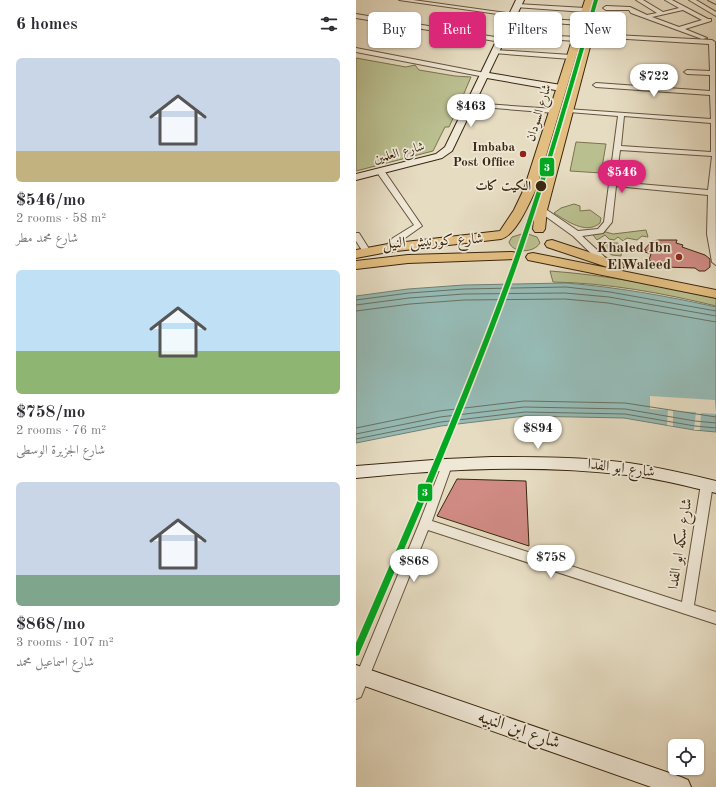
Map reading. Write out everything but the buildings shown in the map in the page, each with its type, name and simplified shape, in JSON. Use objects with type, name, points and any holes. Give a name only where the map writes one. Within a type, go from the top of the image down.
[{"type":"main road","name":"شارع السودان","points":[[595,12],[598,0]]},
{"type":"main road","name":"شارع السودان","points":[[504,233],[520,210],[530,189],[574,48]]},
{"type":"main road","name":"شارع السودان","points":[[540,229],[541,210],[585,48]]},
{"type":"main road","points":[[533,258],[546,252],[552,244],[551,238],[547,233],[540,229],[522,227],[504,233],[498,239],[500,249],[512,256],[533,258],[716,294]]},
{"type":"main road","name":"شارع كورنيش النيل","points":[[361,253],[388,248],[504,233]]},
{"type":"main road","points":[[447,257],[450,249],[448,240]]},
{"type":"main road","points":[[552,244],[605,262],[716,286]]},
{"type":"main road","name":"شارع كورنيش النيل","points":[[356,265],[408,258],[512,256]]},
{"type":"street","points":[[402,0],[494,14]]},
{"type":"street","points":[[445,7],[455,0]]},
{"type":"street","points":[[639,0],[661,13]]},
{"type":"street","points":[[668,0],[708,20],[679,29]]},
{"type":"street","points":[[692,0],[716,14]]},
{"type":"street","points":[[711,0],[716,2]]},
{"type":"street","points":[[518,3],[587,5]]},
{"type":"street","points":[[606,8],[630,7],[633,12],[714,40]]},
{"type":"street","points":[[646,17],[682,8]]},
{"type":"street","points":[[356,16],[494,36]]},
{"type":"street","points":[[626,37],[680,42],[714,40]]},
{"type":"street","points":[[714,40],[714,121],[716,154],[714,234],[716,258]]},
{"type":"street","name":"شارع العلمين","points":[[356,177],[439,156],[447,152],[471,105],[497,48]]},
{"type":"street","points":[[356,50],[562,88]]},
{"type":"street","points":[[495,52],[571,57]]},
{"type":"street","points":[[687,72],[714,76]]},
{"type":"street","points":[[596,85],[715,97]]},
{"type":"street","points":[[471,105],[555,111]]},
{"type":"street","points":[[569,110],[714,121]]},
{"type":"street","points":[[576,234],[600,231],[608,222],[621,114]]},
{"type":"street","points":[[617,148],[716,154]]},
{"type":"street","points":[[380,171],[418,226],[406,232],[388,248]]},
{"type":"street","points":[[613,184],[714,193]]},
{"type":"street","points":[[541,210],[576,234],[605,262]]},
{"type":"street","points":[[356,234],[361,253]]},
{"type":"street","name":"شارع ابو الفدا","points":[[356,472],[447,465],[572,464],[649,471],[712,485]]},
{"type":"street","points":[[358,681],[425,524],[447,465]]},
{"type":"street","name":"شارع سكه ابو الفدا","points":[[686,609],[712,485]]},
{"type":"street","points":[[425,524],[716,618]]},
{"type":"street","name":"شارع ابن النبيه","points":[[358,681],[681,787]]},
{"type":"green space","points":[[356,58],[406,67],[415,65],[419,70],[471,77],[456,112],[453,112],[452,114],[455,114],[449,127],[445,127],[433,151],[356,171]]},
{"type":"green space","points":[[576,142],[606,144],[601,173],[570,171]]},
{"type":"green space","points":[[574,204],[580,206],[580,211],[590,210],[601,218],[600,223],[589,228],[577,226],[554,213],[561,208]]},
{"type":"green space","points":[[646,230],[648,237],[642,236],[637,240],[627,238],[623,241],[618,237],[614,240],[609,239],[605,235],[597,240],[593,235],[606,232],[613,234]]},
{"type":"green space","points":[[525,233],[537,237],[540,243],[533,249],[524,251],[515,249],[511,246],[509,242],[512,237]]},
{"type":"green space","points":[[606,243],[618,243],[622,247],[621,256],[612,255],[604,250]]},
{"type":"green space","points":[[550,271],[613,278],[716,296],[716,306],[676,297],[615,287],[594,284],[553,282]]},
{"type":"water","points":[[566,283],[641,292],[716,307],[716,432],[694,430],[624,418],[525,416],[441,426],[356,443],[356,296],[408,289],[464,285]]},
{"type":"pier","points":[[650,396],[715,400],[716,414],[701,413],[700,430],[694,430],[696,412],[673,411],[673,426],[667,425],[668,410],[650,409]]},
{"type":"metro line","name":"3","points":[[356,652],[448,437],[512,273],[548,164],[596,0]]},
{"type":"place","name":"Imbaba Post Office","points":[[523,154]]},
{"type":"place","name":"الکيت کات","points":[[541,186]]},
{"type":"place","name":"Khaled Ibn ElWaleed","points":[[679,257]]}]
